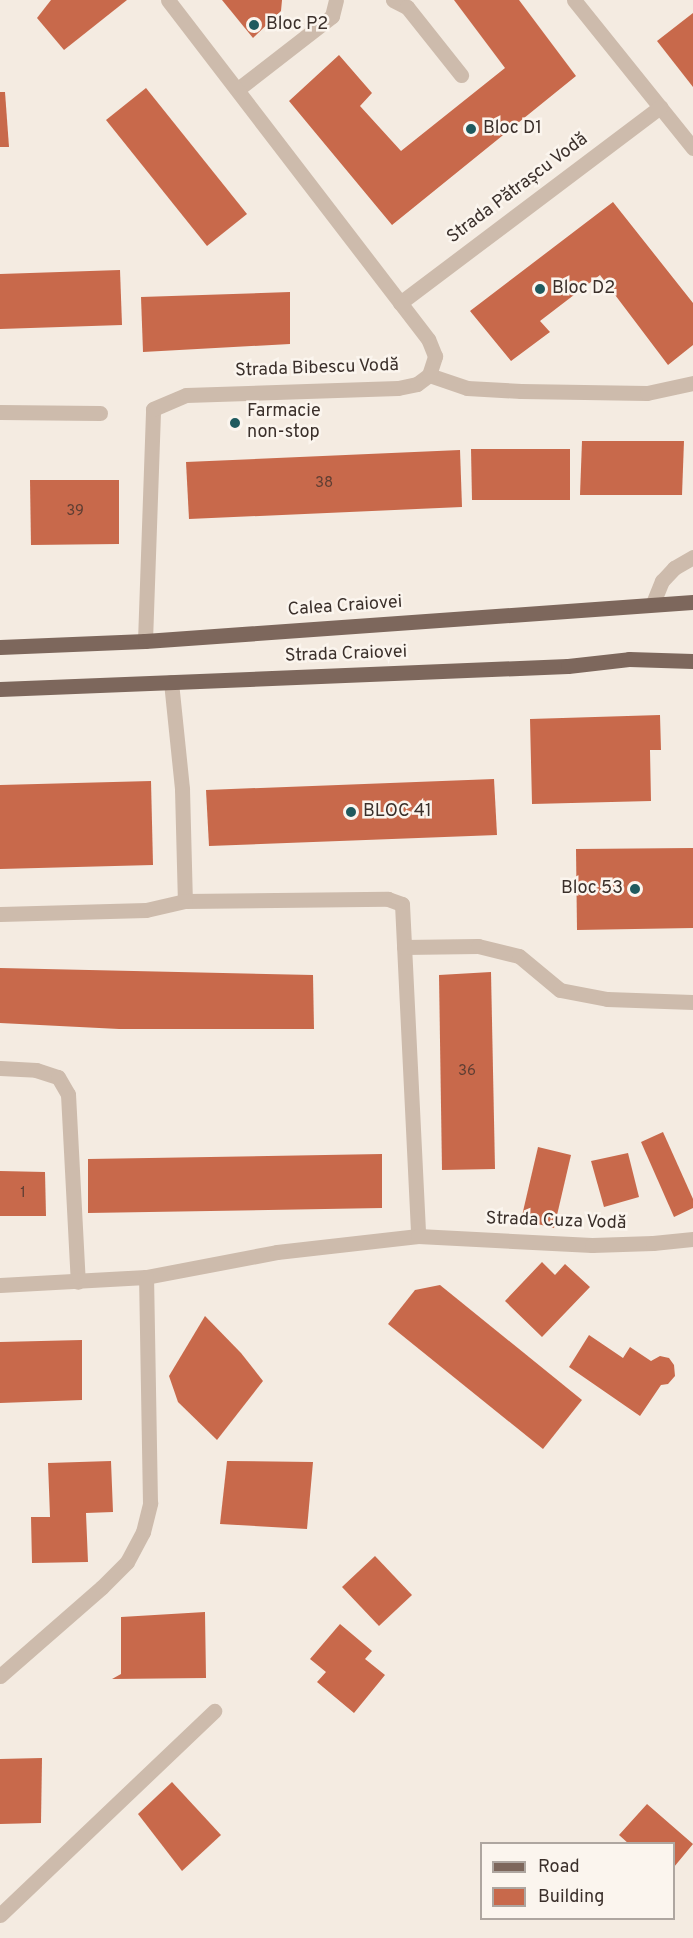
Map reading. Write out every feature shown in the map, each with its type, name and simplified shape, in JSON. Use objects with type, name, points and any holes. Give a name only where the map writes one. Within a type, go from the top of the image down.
[{"type":"main road","name":"Calea Craiovei","points":[[0,647],[145,641],[652,603],[693,602]]},
{"type":"main road","name":"Strada Craiovei","points":[[0,689],[568,666],[628,659],[693,661]]},
{"type":"street","points":[[168,0],[428,339],[435,356],[429,375],[467,388],[521,391],[647,393],[693,383]]},
{"type":"street","points":[[238,89],[332,16],[336,0]]},
{"type":"street","points":[[393,0],[407,7],[461,75]]},
{"type":"street","points":[[574,0],[693,148]]},
{"type":"street","name":"Strada Pătrașcu Vodă","points":[[400,303],[660,107]]},
{"type":"street","name":"Strada Bibescu Vodă","points":[[145,641],[153,409],[186,395],[398,388],[417,384],[429,375]]},
{"type":"street","points":[[0,412],[100,413]]},
{"type":"street","points":[[652,603],[662,581],[674,568],[693,557]]},
{"type":"street","points":[[171,682],[182,789],[185,901]]},
{"type":"street","points":[[0,914],[146,910],[185,901],[388,900],[402,904],[418,1236]]},
{"type":"street","points":[[404,947],[478,946],[519,956],[560,990],[607,999],[693,1002]]},
{"type":"street","points":[[0,1068],[36,1070],[58,1077],[68,1094],[78,1282]]},
{"type":"street","name":"Strada Cuza Vodă","points":[[0,1285],[146,1277],[277,1252],[418,1236],[592,1245],[693,1239]]},
{"type":"street","points":[[0,1676],[102,1587],[127,1562],[143,1532],[150,1503],[146,1277]]},
{"type":"street","points":[[0,1915],[214,1711]]},
{"type":"building","points":[[51,0],[127,0],[64,50],[37,18]]},
{"type":"building","name":"Bloc P2","points":[[222,0],[282,0],[281,11],[253,38]]},
{"type":"building","name":"Bloc D1","points":[[454,0],[519,0],[576,76],[392,225],[289,101],[339,55],[372,93],[360,106],[401,151],[505,68]]},
{"type":"building","points":[[693,13],[693,87],[657,41]]},
{"type":"building","points":[[146,88],[247,214],[207,246],[106,120]]},
{"type":"building","points":[[0,92],[5,92],[9,147],[0,147]]},
{"type":"building","name":"Bloc D2","points":[[613,202],[693,303],[693,345],[668,365],[600,275],[540,321],[550,332],[511,361],[470,311]]},
{"type":"building","points":[[120,270],[122,325],[0,329],[0,274]]},
{"type":"building","points":[[290,292],[290,344],[143,352],[141,297]]},
{"type":"building","points":[[582,441],[684,441],[682,495],[580,495]]},
{"type":"building","points":[[471,449],[570,449],[570,500],[472,500]]},
{"type":"building","points":[[460,450],[462,507],[189,519],[186,462]]},
{"type":"building","points":[[30,480],[119,480],[119,544],[31,545]]},
{"type":"building","points":[[660,715],[661,750],[650,750],[651,801],[532,804],[530,719]]},
{"type":"building","name":"BLOC 41","points":[[494,779],[497,835],[209,846],[206,790]]},
{"type":"building","points":[[151,781],[153,865],[0,869],[0,785]]},
{"type":"building","name":"Bloc 53","points":[[693,848],[693,928],[577,930],[576,849]]},
{"type":"building","points":[[0,968],[313,975],[314,1029],[119,1029],[0,1023]]},
{"type":"building","points":[[491,972],[495,1169],[442,1170],[439,975]]},
{"type":"building","points":[[663,1132],[693,1199],[693,1208],[674,1217],[641,1142]]},
{"type":"building","points":[[538,1147],[571,1155],[554,1228],[521,1220]]},
{"type":"building","points":[[628,1153],[639,1197],[604,1207],[591,1161]]},
{"type":"building","points":[[382,1154],[382,1208],[88,1213],[88,1159]]},
{"type":"building","points":[[0,1171],[45,1172],[46,1216],[0,1216]]},
{"type":"building","points":[[542,1262],[555,1275],[565,1264],[590,1287],[542,1337],[505,1301]]},
{"type":"building","points":[[440,1285],[582,1400],[543,1449],[388,1324],[415,1290]]},
{"type":"building","points":[[205,1316],[241,1353],[263,1381],[217,1440],[178,1402],[169,1376]]},
{"type":"building","points":[[589,1335],[623,1358],[630,1347],[651,1361],[660,1356],[669,1358],[674,1365],[675,1376],[668,1384],[661,1385],[640,1416],[569,1367]]},
{"type":"building","points":[[82,1340],[82,1400],[0,1403],[0,1342]]},
{"type":"building","points":[[111,1461],[113,1512],[86,1513],[88,1562],[32,1563],[31,1517],[50,1517],[48,1463]]},
{"type":"building","points":[[227,1461],[313,1462],[307,1529],[220,1524]]},
{"type":"building","points":[[375,1556],[412,1595],[379,1626],[342,1587]]},
{"type":"building","points":[[205,1612],[206,1678],[112,1679],[121,1674],[121,1617]]},
{"type":"building","points":[[340,1624],[372,1651],[365,1659],[385,1675],[354,1713],[317,1682],[326,1672],[310,1659]]},
{"type":"building","points":[[42,1758],[41,1823],[0,1824],[0,1759]]},
{"type":"building","points":[[172,1782],[221,1835],[182,1871],[138,1814]]},
{"type":"building","points":[[647,1804],[693,1844],[675,1866],[675,1842],[627,1842],[619,1835]]},
{"type":"place","name":"Bloc P2","points":[[254,25]]},
{"type":"place","name":"Bloc D1","points":[[471,129]]},
{"type":"place","name":"Bloc D2","points":[[540,289]]},
{"type":"place","name":"Farmacie non-stop","points":[[235,423]]},
{"type":"place","name":"BLOC 41","points":[[351,812]]},
{"type":"place","name":"Bloc 53","points":[[635,889]]}]
